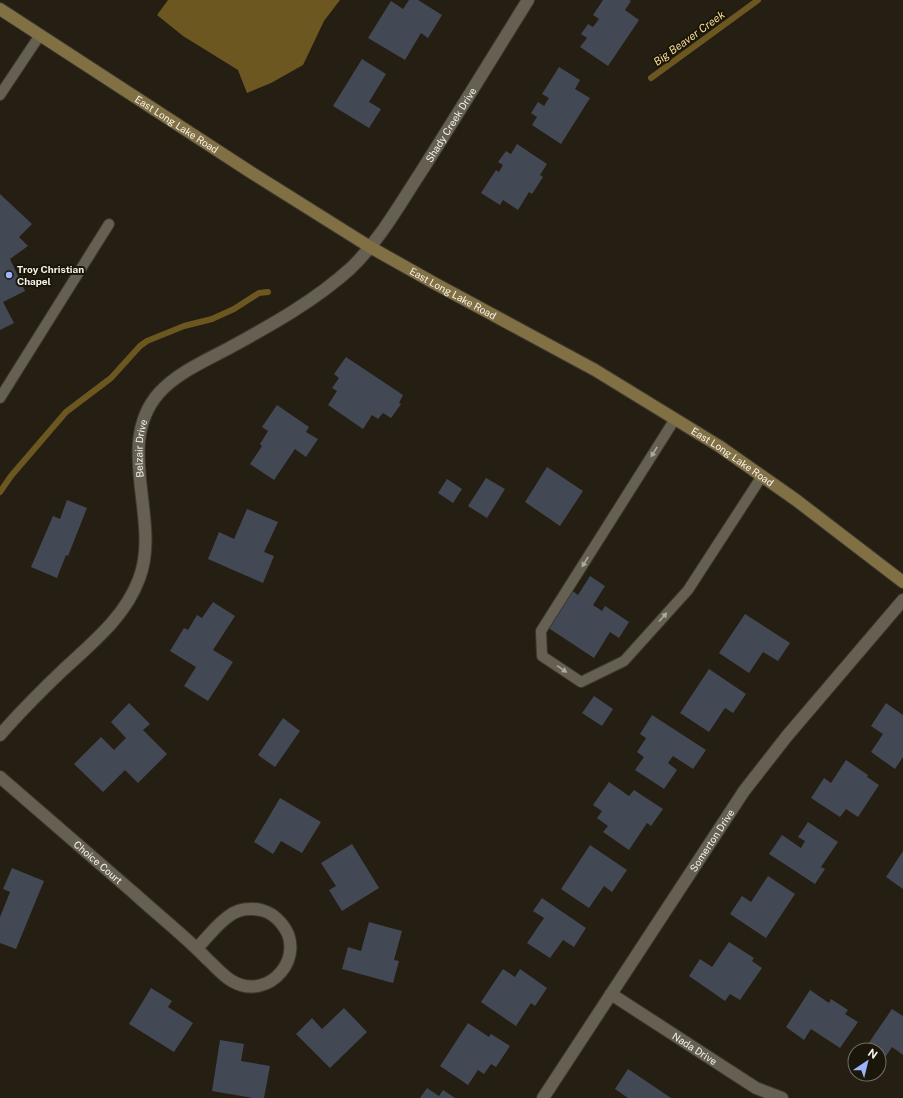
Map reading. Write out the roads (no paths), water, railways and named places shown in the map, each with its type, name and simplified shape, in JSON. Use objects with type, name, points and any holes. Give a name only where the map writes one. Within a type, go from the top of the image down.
[{"type":"main road","name":"East Long Lake Road","points":[[0,9],[278,190],[370,247],[434,284],[595,370],[719,446],[796,500],[903,582]]},
{"type":"street","name":"Shady Creek Drive","points":[[370,247],[425,166],[528,0]]},
{"type":"street","name":"Belzair Drive","points":[[0,735],[32,700],[104,632],[115,620],[133,593],[140,577],[146,544],[138,463],[139,445],[145,417],[159,393],[195,365],[277,320],[322,292],[351,268],[370,247]]},
{"type":"street","name":"Somerton Drive","points":[[543,1098],[728,814],[752,780],[870,637],[903,600]]},
{"type":"street","name":"Choice Court","points":[[0,777],[197,948],[231,981],[244,986],[257,987],[270,982],[280,974],[288,963],[290,950],[289,938],[284,927],[276,917],[265,911],[253,909],[240,910],[229,916],[197,948]]},
{"type":"street","name":"Nada Drive","points":[[611,994],[756,1088],[782,1098]]},
{"type":"lane","points":[[0,95],[40,34]]},
{"type":"lane","points":[[0,398],[110,224]]},
{"type":"lane","points":[[675,419],[541,631],[542,656],[581,682],[624,661],[688,590],[762,476]]},
{"type":"waterway","name":"Big Beaver Creek","points":[[651,78],[758,0]]},
{"type":"waterway","name":"Big Beaver Creek","points":[[0,492],[11,476],[66,412],[111,378],[140,346],[147,341],[184,326],[212,319],[234,309],[259,293],[268,292]]},
{"type":"place","name":"Troy Christian Chapel","points":[[9,275]]}]
